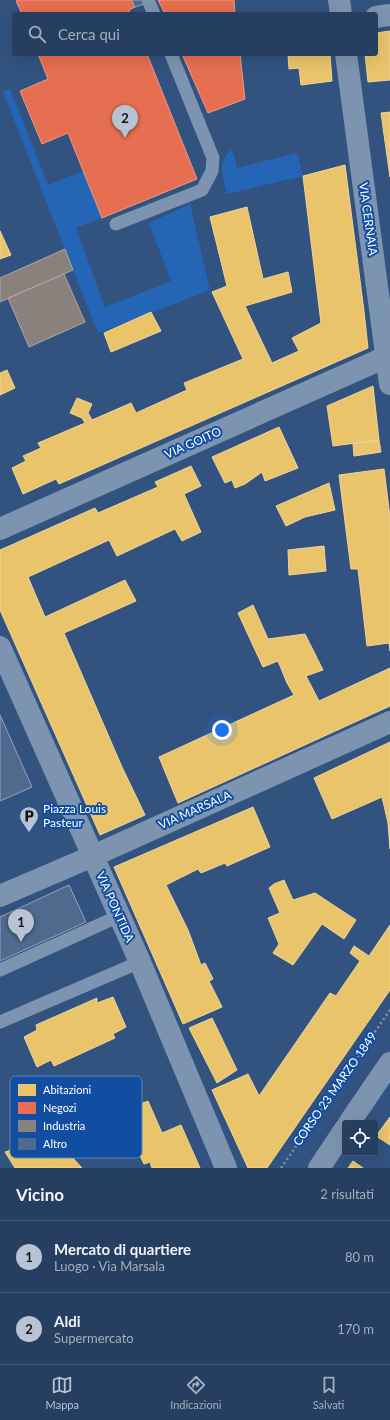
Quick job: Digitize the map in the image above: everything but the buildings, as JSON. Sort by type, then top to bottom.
[{"type":"street","points":[[339,0],[341,12]]},
{"type":"street","points":[[378,17],[390,15]]},
{"type":"street","name":"VIA CERNAIA","points":[[346,56],[390,384]]},
{"type":"street","name":"VIA GOITO","points":[[0,529],[386,357]]},
{"type":"street","name":"VIA PONTIDA","points":[[0,647],[140,962],[226,1168]]},
{"type":"street","name":"VIA MARSALA","points":[[0,896],[93,856],[390,722]]},
{"type":"street","points":[[351,1120],[390,1063]]},
{"type":"street","points":[[319,1168],[342,1134]]},
{"type":"lane","points":[[148,0],[153,12]]},
{"type":"lane","points":[[116,224],[202,190],[212,171],[213,158],[172,56]]},
{"type":"lane","points":[[0,970],[119,916]]},
{"type":"lane","points":[[0,1022],[140,962]]},
{"type":"path","name":"CORSO 23 MARZO 1849","points":[[281,1168],[390,1010]]},
{"type":"shaded area","points":[[10,89],[48,185],[83,171],[102,218],[76,228],[105,307],[171,281],[149,223],[190,204],[210,290],[98,333],[3,92]]},
{"type":"shaded area","points":[[232,149],[237,168],[297,153],[303,176],[227,194],[222,165]]},
{"type":"place","name":"Aldi","points":[[125,138]]},
{"type":"place","name":"Piazza Louis Pasteur","points":[[29,833]]},
{"type":"place","name":"Mercato di quartiere","points":[[21,942]]}]
